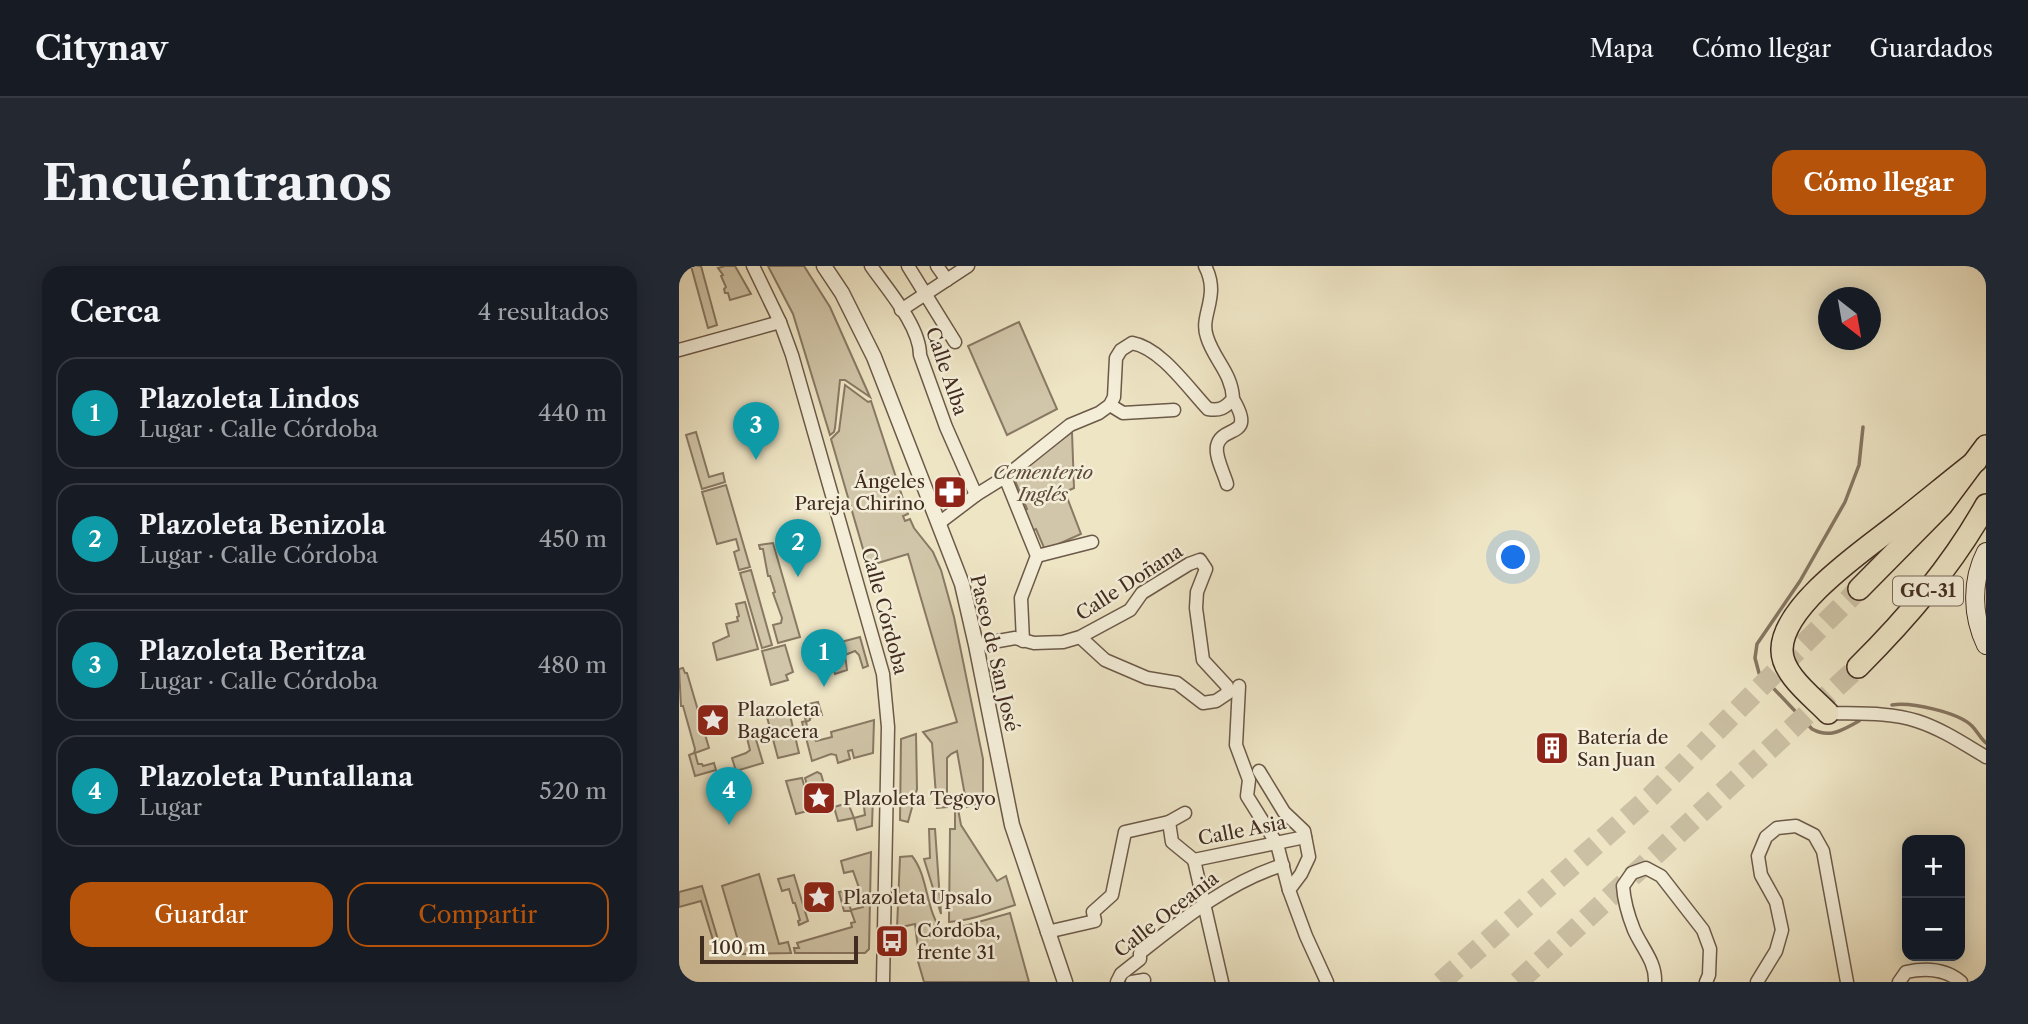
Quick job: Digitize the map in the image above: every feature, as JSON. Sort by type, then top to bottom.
[{"type":"highway","name":"GC-31","points":[[1859,589],[1942,505],[1981,454]]},
{"type":"highway","points":[[1828,713],[1795,679],[1784,661],[1782,649],[1792,620],[1836,571],[1981,454]]},
{"type":"highway","name":"GC-31","points":[[1858,667],[1900,624],[1934,583],[1986,505]]},
{"type":"main road","points":[[1986,552],[1977,574],[1975,592],[1975,611],[1986,645]]},
{"type":"street","name":"Calle Córdoba","points":[[753,266],[777,323],[811,419],[883,674],[888,727],[883,982]]},
{"type":"street","name":"Paseo de San José","points":[[824,266],[842,293],[874,357],[962,584],[1012,825],[1065,982]]},
{"type":"street","name":"Calle Alba","points":[[871,266],[920,343],[920,355],[946,427],[976,495]]},
{"type":"street","points":[[908,266],[955,342]]},
{"type":"street","points":[[937,266],[947,280]]},
{"type":"street","points":[[901,310],[968,266]]},
{"type":"street","points":[[1205,266],[1211,282],[1212,301],[1206,322],[1206,336],[1229,377],[1233,399],[1242,413],[1238,428],[1220,440],[1217,446],[1227,484]]},
{"type":"street","points":[[679,350],[777,323]]},
{"type":"street","points":[[939,523],[976,495],[1006,477],[1070,425],[1099,413],[1110,405],[1114,397],[1117,358],[1121,350],[1132,343],[1145,345],[1157,355],[1208,410],[1218,411],[1233,399]]},
{"type":"street","points":[[1110,405],[1123,413],[1174,410]]},
{"type":"street","points":[[1006,477],[1037,556],[1021,598],[1023,640]]},
{"type":"street","points":[[1037,556],[1092,542]]},
{"type":"street","name":"Calle Doñana","points":[[976,645],[1015,638],[1034,643],[1063,642],[1080,637],[1130,610],[1142,593],[1200,560],[1206,569],[1196,592],[1195,608],[1203,660],[1234,690]]},
{"type":"street","points":[[1080,637],[1105,660],[1147,678],[1177,683],[1203,703],[1216,701],[1234,690],[1236,745],[1249,780],[1247,796],[1277,844],[1289,890],[1327,982]]},
{"type":"street","points":[[1828,713],[1881,714],[1916,721],[1951,736],[1986,757]]},
{"type":"street","points":[[1259,771],[1284,812],[1304,831],[1309,857],[1289,890]]},
{"type":"street","name":"Calle Asia","points":[[1047,932],[1095,921],[1093,912],[1112,895],[1125,832],[1169,821],[1185,813]]},
{"type":"street","name":"Calle Asia","points":[[1169,821],[1172,842],[1194,860],[1305,837]]},
{"type":"street","points":[[1757,982],[1776,951],[1782,930],[1776,902],[1761,875],[1758,856],[1766,837],[1777,828],[1796,827],[1814,835],[1823,851],[1847,982]]},
{"type":"street","points":[[1194,860],[1221,982]]},
{"type":"street","name":"Calle Oceania","points":[[1117,982],[1121,974],[1140,959],[1140,953],[1204,907],[1251,876],[1283,865]]},
{"type":"street","points":[[1655,982],[1655,968],[1624,905],[1622,886],[1632,873],[1646,868],[1661,876],[1703,930],[1710,949],[1709,975],[1706,982]]},
{"type":"street","points":[[1899,982],[1906,972],[1921,968],[1948,974],[1961,982]]},
{"type":"green space","points":[[691,266],[701,266],[717,325],[708,328]]},
{"type":"green space","points":[[735,266],[751,294],[730,300],[728,293],[725,293],[723,275],[718,268]]},
{"type":"green space","points":[[768,266],[804,266],[830,307],[870,397],[845,380],[840,380],[835,428],[830,435],[793,314]]},
{"type":"green space","points":[[1019,322],[1057,409],[1007,435],[968,346]]},
{"type":"green space","points":[[845,385],[868,402],[871,401],[908,514],[903,516],[905,521],[910,519],[933,552],[941,570],[954,617],[983,759],[983,798],[974,805],[967,807],[957,751],[947,758],[947,807],[937,808],[932,743],[923,732],[957,722],[908,554],[868,566],[831,439],[839,431]]},
{"type":"green space","points":[[696,432],[709,477],[723,473],[725,482],[702,489],[686,435]]},
{"type":"green space","name":"Cementerio Inglés","points":[[1072,432],[1074,488],[1065,492],[1081,534],[1045,550],[1036,529],[1031,531],[1022,511],[1027,509],[1013,476]]},
{"type":"green space","points":[[726,485],[750,567],[739,570],[734,552],[739,550],[736,539],[717,544],[702,492]]},
{"type":"green space","points":[[773,543],[800,637],[778,643],[773,625],[781,623],[782,618],[768,576],[763,549],[760,549],[759,545]]},
{"type":"green space","points":[[751,570],[772,645],[762,648],[740,573]]},
{"type":"green space","points":[[745,602],[758,649],[717,660],[713,643],[729,636],[726,624],[738,621],[736,604]]},
{"type":"green space","points":[[860,637],[868,666],[863,668],[855,651],[845,655],[847,670],[835,674],[831,660],[844,654],[841,642]]},
{"type":"green space","points":[[785,645],[793,672],[786,675],[788,680],[771,685],[762,651]]},
{"type":"green space","points":[[683,668],[687,673],[709,748],[695,753],[698,764],[703,766],[714,763],[716,770],[695,776],[689,755],[694,753],[695,749],[681,706],[679,669]]},
{"type":"green space","points":[[818,702],[822,715],[806,722],[809,733],[813,732],[816,741],[832,737],[831,732],[874,720],[873,753],[854,758],[852,750],[848,751],[850,759],[838,763],[836,755],[831,754],[812,761],[802,722],[806,721],[807,717],[804,705]]},
{"type":"green space","points":[[789,711],[799,753],[778,758],[767,717]]},
{"type":"green space","points":[[916,734],[917,789],[908,822],[900,820],[901,739]]},
{"type":"green space","points":[[755,736],[763,763],[736,771],[732,758],[750,750],[747,738]]},
{"type":"green space","points":[[817,772],[821,774],[830,805],[814,809],[805,778]]},
{"type":"green space","points":[[802,778],[811,810],[796,814],[786,781]]},
{"type":"green space","points":[[873,796],[872,826],[857,830],[854,818],[865,815],[863,799]]},
{"type":"green space","points":[[848,803],[854,818],[838,821],[834,807]]},
{"type":"green space","points":[[958,809],[961,825],[997,881],[1006,876],[1015,905],[974,918],[949,922],[950,829],[955,829],[955,810]]},
{"type":"green space","points":[[929,829],[935,829],[941,914],[924,859],[930,858]]},
{"type":"green space","points":[[871,852],[869,949],[865,953],[795,953],[794,948],[799,948],[797,943],[852,927],[851,923],[855,922],[851,911],[844,911],[839,892],[844,891],[851,910],[863,907],[864,902],[853,871],[844,873],[841,861]]},
{"type":"green space","points":[[912,856],[921,874],[937,924],[943,932],[1010,913],[1029,982],[924,982],[917,958],[915,924],[897,928],[900,857]]},
{"type":"green space","points":[[759,874],[779,944],[788,942],[791,953],[742,954],[722,886]]},
{"type":"green space","points":[[794,875],[808,921],[799,925],[800,920],[789,889],[782,891],[778,879]]},
{"type":"green space","points":[[702,886],[722,953],[717,953],[701,901],[679,907],[679,892]]},
{"type":"waterway","points":[[1859,721],[1830,733],[1812,729],[1759,673],[1755,658],[1757,644],[1800,581],[1845,502],[1859,465],[1863,427]]},
{"type":"waterway","points":[[1892,705],[1922,707],[1956,716],[1972,726],[1986,743]]},
{"type":"tunnel","points":[[1441,982],[1651,796],[1859,589]]},
{"type":"tunnel","points":[[1518,982],[1858,667]]},
{"type":"place","name":"Plazoleta Beritza","points":[[756,460]]},
{"type":"place","name":"Ángeles Pareja Chirino","points":[[950,492]]},
{"type":"place","name":"Plazoleta Benizola","points":[[798,577]]},
{"type":"place","name":"Plazoleta Lindos","points":[[824,687]]},
{"type":"place","name":"Plazoleta Bagacera","points":[[713,720]]},
{"type":"place","name":"Batería de San Juan","points":[[1552,748]]},
{"type":"place","name":"Plazoleta Tegoyo","points":[[819,798]]},
{"type":"place","name":"Plazoleta Puntallana","points":[[729,825]]},
{"type":"place","name":"Plazoleta Upsalo","points":[[819,897]]},
{"type":"place","name":"Córdoba, frente 31","points":[[892,941]]}]
